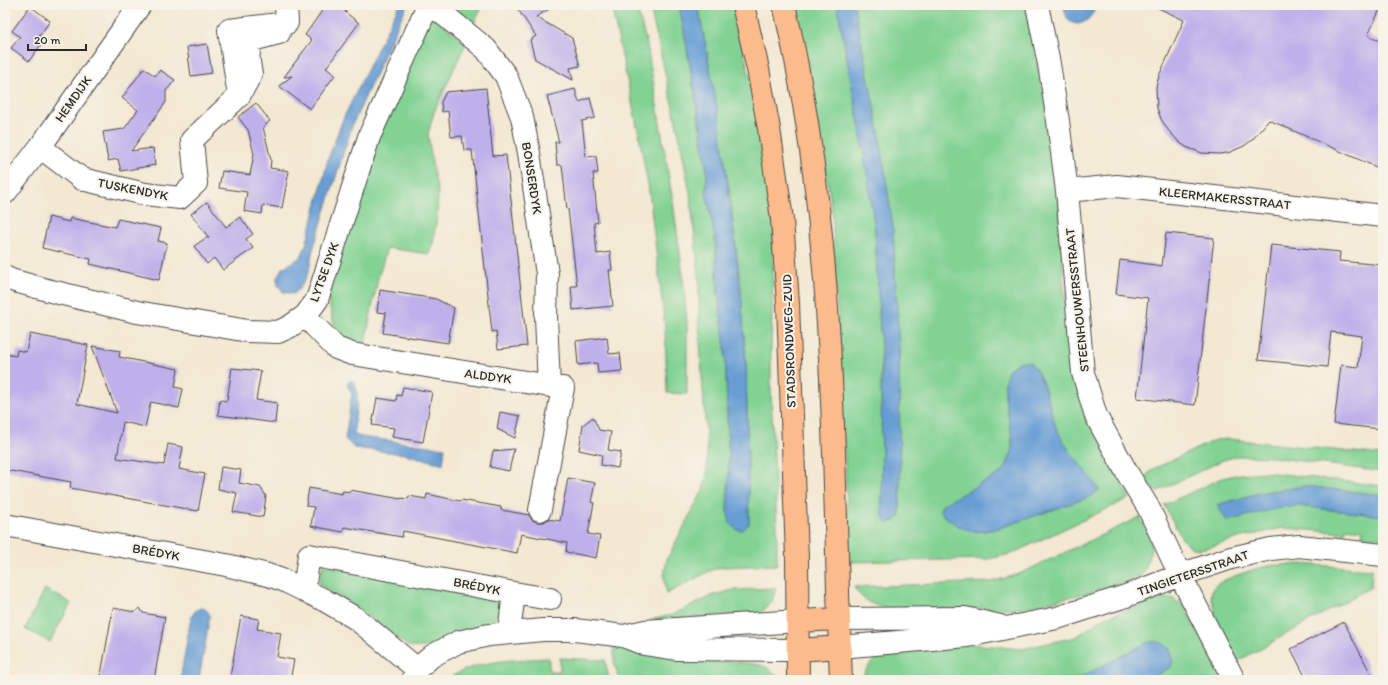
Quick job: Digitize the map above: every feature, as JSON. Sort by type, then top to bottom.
[{"type":"main road","name":"STADSRONDWEG-ZUID","points":[[743,5],[758,69],[769,129],[782,219],[788,302],[798,621],[798,680]]},
{"type":"main road","points":[[784,5],[812,150],[825,270],[832,383],[841,680]]},
{"type":"main road","points":[[798,621],[839,619]]},
{"type":"main road","points":[[798,650],[840,647]]},
{"type":"street","name":"HEMDIJK","points":[[5,192],[40,147],[140,5]]},
{"type":"street","name":"LYTSE DYK","points":[[5,277],[51,291],[137,312],[248,331],[278,332],[297,322],[305,316],[317,300],[369,137],[428,5]]},
{"type":"street","name":"BONSERDYK","points":[[432,5],[486,49],[506,76],[522,117],[530,153],[547,274],[546,318],[549,386]]},
{"type":"street","name":"STEENHOUWERSSTRAAT","points":[[1037,5],[1049,64],[1067,191],[1083,373],[1096,416],[1148,507],[1180,575],[1234,680]]},
{"type":"street","name":"TUSKENDYK","points":[[40,147],[82,179],[144,194],[180,198],[196,183],[192,140],[239,96],[229,30],[287,14]]},
{"type":"street","name":"KLEERMAKERSSTRAAT","points":[[1067,191],[1117,186],[1383,216]]},
{"type":"street","name":"ALDDYK","points":[[305,316],[336,348],[352,354],[563,388],[540,510]]},
{"type":"street","name":"BRÉDYK","points":[[5,525],[226,565],[268,575],[285,581],[324,600],[355,618],[370,629],[415,675],[432,656],[458,642],[489,635],[543,630],[575,630],[623,636],[644,644],[676,649],[798,650]]},
{"type":"street","name":"TINGIETERSSTRAAT","points":[[840,647],[967,636],[1057,618],[1126,596],[1180,575],[1231,558],[1271,549],[1299,546],[1383,555]]},
{"type":"street","name":"BRÉDYK","points":[[304,590],[310,555],[550,599]]},
{"type":"street","name":"BRÉDYK","points":[[510,633],[514,593]]},
{"type":"street","name":"TINGIETERSSTRAAT","points":[[839,619],[965,618],[1007,627]]},
{"type":"street","name":"BRÉDYK","points":[[623,636],[645,632],[798,621]]},
{"type":"green space","points":[[449,5],[483,5],[473,26]]},
{"type":"green space","points":[[611,5],[636,5],[647,45],[673,202],[683,276],[687,322],[687,394],[667,393],[665,327],[649,191],[639,135]]},
{"type":"green space","points":[[649,5],[679,5],[682,17],[707,171],[706,192],[715,238],[718,292],[725,346],[729,471],[727,511],[743,530],[749,524],[746,364],[741,291],[729,187],[698,5],[733,5],[753,91],[773,212],[774,246],[771,394],[777,527],[777,565],[723,567],[712,570],[666,594],[664,576],[667,559],[703,490],[707,472],[707,446],[699,324],[699,276],[690,193],[679,135]]},
{"type":"green space","points":[[794,5],[837,5],[862,140],[875,229],[881,349],[882,512],[895,521],[900,516],[899,349],[893,228],[880,137],[854,5],[1025,5],[1046,106],[1059,191],[1064,289],[1073,357],[1102,445],[1130,498],[1011,554],[988,559],[850,562],[832,211],[823,153]],"holes":[[[1019,362],[1055,425],[1061,441],[1073,457],[1000,528],[985,531],[970,531],[992,478],[1001,473],[1012,453],[1012,438],[1005,397],[1005,381],[1009,369]]]},
{"type":"green space","points":[[431,14],[466,43],[434,112],[428,134],[433,170],[438,191],[437,216],[433,243],[429,254],[387,248],[378,278],[365,344],[354,343],[340,335],[334,324],[328,300],[368,160]]},
{"type":"green space","points":[[1229,439],[1383,455],[1383,472],[1272,457],[1238,456],[1223,460],[1156,492],[1144,479],[1151,470],[1215,440]]},
{"type":"green space","points":[[1265,472],[1383,486],[1383,495],[1304,486],[1259,493],[1218,505],[1279,508],[1298,506],[1383,516],[1383,538],[1362,536],[1363,530],[1346,528],[1345,533],[1283,528],[1242,537],[1200,549],[1192,548],[1182,539],[1164,505],[1222,478],[1241,474]]},
{"type":"green space","points":[[1140,517],[1145,525],[1151,546],[1149,560],[1141,576],[1120,584],[1025,608],[887,609],[868,602],[857,592],[854,587],[991,582],[1019,574]]},
{"type":"green space","points":[[1300,564],[1372,569],[1371,587],[1238,661],[1210,615],[1216,612],[1211,597],[1213,588],[1223,581],[1256,569],[1272,565]]},
{"type":"green space","points":[[323,565],[500,599],[496,624],[429,646],[412,647],[406,645],[358,608],[319,585]]},
{"type":"green space","points":[[776,588],[772,602],[761,613],[650,620],[672,615],[714,595],[733,590]]},
{"type":"green space","points":[[45,589],[71,603],[50,642],[25,629]]},
{"type":"green space","points":[[1172,598],[1184,606],[1223,680],[1147,680],[1161,673],[1147,643],[1075,680],[861,680],[874,659],[881,654],[971,644],[1021,649],[1076,637],[1104,618],[1157,599]]},
{"type":"green space","points":[[614,646],[645,653],[703,662],[738,662],[760,665],[768,668],[782,680],[619,680],[614,661]]},
{"type":"green space","points":[[549,658],[549,671],[560,671],[560,658],[605,660],[609,680],[447,680],[458,673],[483,664],[509,660]]},
{"type":"water","points":[[399,5],[407,5],[352,126],[305,280],[294,294],[283,292],[278,285],[277,278],[282,268],[301,257],[307,242],[328,159],[343,119]]},
{"type":"water","points":[[679,5],[698,5],[720,123],[741,291],[746,364],[749,524],[743,530],[737,530],[730,523],[727,511],[729,471],[725,346],[718,292],[715,238],[706,192],[707,171],[696,97]]},
{"type":"water","points":[[837,5],[854,5],[880,137],[893,228],[899,349],[900,516],[895,521],[887,523],[884,520],[882,512],[881,349],[875,229],[862,140]]},
{"type":"water","points":[[1063,5],[1096,5],[1091,17],[1079,24],[1075,24],[1069,21]]},
{"type":"water","points":[[1019,362],[1030,362],[1035,368],[1042,383],[1059,433],[1069,450],[1099,490],[1090,497],[1000,528],[982,531],[965,529],[948,519],[940,511],[943,504],[1001,473],[1007,464],[1012,453],[1012,438],[1005,397],[1005,381],[1009,369]]},
{"type":"water","points":[[349,381],[353,381],[357,394],[354,428],[355,435],[445,448],[443,464],[404,454],[354,448],[345,439],[352,393],[347,385]]},
{"type":"water","points":[[1304,486],[1383,495],[1383,516],[1298,506],[1279,508],[1227,521],[1217,505],[1259,493]]},
{"type":"water","points":[[200,608],[206,610],[210,616],[199,680],[180,680],[191,617],[196,610]]},
{"type":"water","points":[[1156,641],[1165,645],[1170,650],[1172,654],[1171,667],[1147,680],[1075,680],[1147,643]]},
{"type":"building","points":[[326,5],[350,5],[345,12],[359,23],[326,68],[335,75],[310,109],[279,86],[292,76],[284,77],[312,40],[305,35]]},
{"type":"building","points":[[515,5],[555,5],[536,17],[572,38],[580,66],[570,68],[573,80],[535,59],[530,40],[536,36]]},
{"type":"building","points":[[1152,5],[1382,5],[1368,35],[1383,42],[1383,170],[1269,120],[1252,140],[1244,146],[1228,153],[1202,153],[1186,147],[1179,142],[1168,130],[1161,119],[1157,108],[1156,87],[1159,76],[1184,20]]},
{"type":"building","points":[[30,6],[50,21],[37,39],[42,43],[29,61],[11,48],[20,37],[12,31]]},
{"type":"building","points":[[207,44],[212,73],[191,76],[187,47]]},
{"type":"building","points":[[144,68],[155,76],[160,70],[175,80],[166,91],[166,102],[131,151],[153,148],[155,165],[121,171],[118,159],[108,161],[103,132],[124,129],[138,110],[122,98]]},
{"type":"building","points":[[486,88],[493,156],[506,155],[527,346],[498,349],[496,331],[492,332],[472,150],[464,150],[462,136],[451,137],[448,111],[442,112],[441,102],[446,92]]},
{"type":"building","points":[[575,89],[579,102],[590,98],[595,118],[582,121],[586,157],[596,156],[598,173],[593,173],[598,222],[594,223],[597,254],[610,252],[612,270],[609,270],[613,306],[573,310],[571,286],[577,286],[568,209],[562,165],[557,165],[555,142],[559,142],[547,96]]},
{"type":"building","points":[[256,103],[270,121],[263,127],[271,160],[270,168],[289,171],[282,208],[263,205],[262,214],[244,211],[247,192],[219,188],[222,171],[250,175],[254,154],[248,130],[238,117]]},
{"type":"building","points":[[207,202],[226,227],[240,217],[253,234],[246,239],[253,248],[223,270],[214,258],[207,264],[194,246],[206,238],[209,238],[191,214]]},
{"type":"building","points":[[49,217],[69,222],[70,218],[115,227],[118,219],[161,228],[158,241],[167,243],[159,280],[90,264],[91,259],[42,248]]},
{"type":"building","points":[[1166,233],[1214,238],[1195,405],[1137,398],[1148,298],[1116,294],[1120,260],[1162,266]]},
{"type":"building","points":[[1271,245],[1340,252],[1339,261],[1383,265],[1383,410],[1381,429],[1334,424],[1341,365],[1358,367],[1362,336],[1331,332],[1327,367],[1258,360]]},
{"type":"building","points":[[380,290],[436,299],[454,308],[448,343],[383,333],[386,313],[377,312]]},
{"type":"building","points":[[30,334],[88,345],[77,404],[117,413],[92,346],[120,351],[119,357],[178,369],[175,387],[183,389],[179,408],[151,402],[145,427],[123,422],[117,458],[164,465],[168,444],[183,447],[179,469],[205,474],[198,511],[70,488],[71,482],[5,470],[5,354],[16,356],[17,350],[26,352]]},
{"type":"building","points":[[607,337],[609,354],[620,353],[622,371],[598,373],[597,363],[578,365],[576,341]]},
{"type":"building","points":[[232,368],[261,371],[256,400],[277,403],[275,423],[218,415],[220,400],[227,401]]},
{"type":"building","points":[[403,387],[432,392],[423,442],[392,437],[394,428],[372,425],[377,398],[396,401],[397,395],[401,396]]},
{"type":"building","points":[[500,412],[520,416],[515,438],[497,429]]},
{"type":"building","points":[[593,417],[599,430],[611,432],[608,450],[621,452],[618,468],[601,465],[602,455],[579,450],[583,425]]},
{"type":"building","points":[[514,449],[509,471],[490,467],[493,451]]},
{"type":"building","points":[[221,467],[241,470],[239,483],[260,487],[266,496],[263,517],[233,512],[237,493],[218,489]]},
{"type":"building","points":[[568,478],[595,483],[591,502],[594,503],[588,534],[600,536],[596,558],[566,552],[567,543],[521,534],[517,553],[403,531],[402,537],[344,527],[343,532],[311,526],[314,507],[306,506],[309,488],[342,494],[343,491],[350,492],[350,490],[401,499],[408,499],[409,496],[426,499],[427,494],[501,507],[501,510],[529,515],[532,520],[537,522],[544,522],[548,519],[560,521]]},
{"type":"building","points":[[113,608],[135,612],[140,608],[143,613],[165,617],[154,680],[100,680]]},
{"type":"building","points":[[241,616],[259,619],[257,629],[281,633],[277,657],[294,660],[290,680],[248,680],[230,677]]},
{"type":"building","points":[[1344,622],[1374,680],[1307,680],[1291,649]]}]
